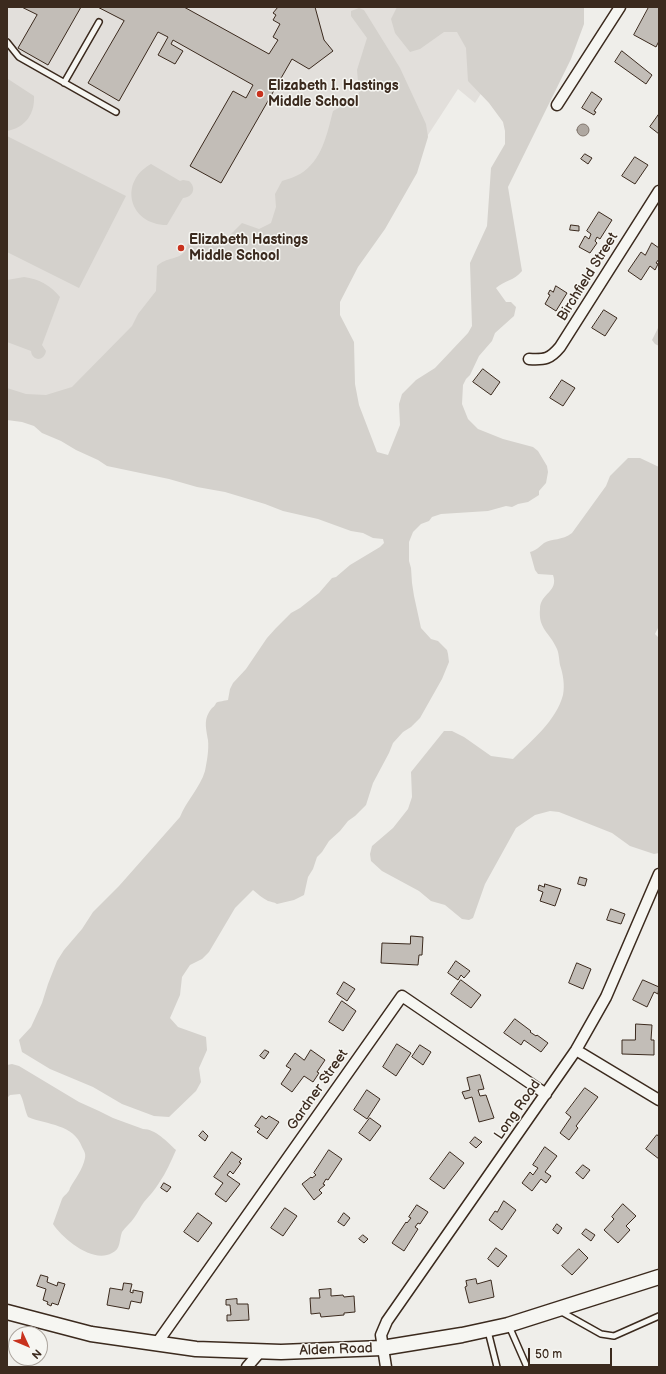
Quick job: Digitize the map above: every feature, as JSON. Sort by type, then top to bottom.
[{"type":"main road","name":"Alden Road","points":[[7,1312],[91,1334],[196,1349],[281,1352],[382,1348],[508,1325],[659,1277]]},
{"type":"street","points":[[557,105],[620,7]]},
{"type":"street","name":"Birchfield Street","points":[[529,359],[540,360],[547,358],[554,354],[560,347],[659,191]]},
{"type":"street","name":"Long Road","points":[[386,1367],[381,1335],[387,1321],[576,1050],[606,997],[659,874]]},
{"type":"street","name":"Gardner Street","points":[[157,1343],[402,996],[546,1094]]},
{"type":"street","points":[[576,1050],[659,1100]]},
{"type":"street","points":[[247,1367],[260,1352]]},
{"type":"lane","points":[[64,83],[99,22]]},
{"type":"lane","points":[[7,42],[18,57],[116,112]]},
{"type":"lane","points":[[559,1310],[601,1334],[614,1336],[659,1316]]},
{"type":"lane","points":[[508,1325],[527,1367]]},
{"type":"lane","points":[[487,1330],[497,1367]]},
{"type":"shaded area","name":"Elizabeth Hastings Middle School","points":[[7,7],[536,7],[475,103],[458,89],[214,463],[7,393]]},
{"type":"shaded area","points":[[397,7],[584,7],[584,24],[571,59],[508,187],[522,271],[516,277],[496,288],[506,302],[511,302],[516,307],[514,316],[495,333],[492,341],[479,356],[470,375],[463,385],[462,404],[468,419],[478,429],[503,439],[533,447],[538,451],[547,466],[548,472],[546,483],[539,491],[539,495],[528,502],[512,507],[506,506],[488,511],[441,514],[432,517],[429,521],[421,524],[413,532],[409,542],[409,561],[414,596],[421,628],[431,639],[438,641],[447,650],[449,662],[442,679],[420,718],[411,727],[403,732],[393,743],[373,783],[366,805],[329,841],[317,857],[313,869],[308,877],[304,895],[294,900],[277,904],[266,900],[253,890],[235,908],[209,952],[202,959],[190,965],[182,977],[180,995],[170,1018],[178,1027],[206,1037],[207,1050],[199,1068],[201,1082],[196,1091],[169,1117],[154,1116],[122,1104],[93,1087],[50,1069],[22,1052],[19,1040],[31,1027],[42,1003],[57,961],[64,950],[82,929],[93,912],[119,886],[180,817],[200,783],[205,771],[208,756],[206,720],[209,712],[217,702],[228,700],[233,683],[246,669],[267,638],[291,613],[319,593],[332,578],[336,577],[350,565],[384,543],[383,539],[373,538],[363,533],[351,531],[318,519],[283,511],[225,492],[107,466],[61,441],[42,433],[34,426],[22,422],[7,420],[7,388],[26,394],[46,395],[72,387],[132,326],[138,314],[156,291],[157,266],[164,261],[179,256],[185,251],[191,232],[196,232],[210,240],[223,242],[242,223],[259,229],[271,223],[276,207],[275,194],[282,181],[300,174],[314,162],[322,146],[333,111],[348,103],[359,93],[357,70],[367,38],[351,16],[351,11],[359,8],[364,10],[400,68],[426,124],[428,137],[417,173],[385,229],[358,267],[340,302],[340,315],[354,342],[355,384],[359,405],[377,452],[388,455],[400,425],[399,404],[402,394],[416,380],[435,368],[468,333],[472,326],[470,263],[487,226],[491,168],[505,144],[503,122],[489,103],[468,81],[466,48],[457,32],[444,32],[420,49],[410,52],[395,33],[391,19]]},
{"type":"shaded area","points":[[7,74],[8,79],[34,96],[34,103],[28,119],[19,127],[7,131]]},
{"type":"shaded area","points":[[581,124],[585,124],[589,130],[585,136],[581,136],[577,132],[577,128]]},
{"type":"shaded area","points":[[7,136],[126,196],[79,288],[7,252]]},
{"type":"shaded area","points":[[151,164],[180,181],[189,181],[193,186],[193,192],[189,196],[183,198],[167,225],[154,223],[144,218],[132,201],[134,181],[141,172]]},
{"type":"shaded area","points":[[24,277],[35,279],[44,283],[60,297],[42,345],[46,351],[45,355],[38,359],[33,357],[31,351],[7,342],[7,280]]},
{"type":"shaded area","points":[[659,326],[659,346],[652,340]]},
{"type":"shaded area","points":[[628,458],[640,458],[659,467],[659,626],[655,634],[659,638],[659,853],[654,854],[630,846],[612,833],[559,812],[550,811],[535,815],[516,828],[485,884],[473,918],[469,920],[462,919],[445,905],[431,901],[419,891],[382,871],[371,861],[370,854],[372,846],[393,828],[408,809],[412,797],[411,772],[444,731],[452,731],[464,737],[491,756],[513,759],[542,730],[555,713],[563,695],[563,676],[557,649],[554,642],[545,630],[540,616],[540,609],[543,599],[552,589],[554,581],[553,575],[538,574],[535,570],[530,552],[547,541],[565,537],[572,533],[606,486],[610,476]]},
{"type":"shaded area","points":[[12,1064],[19,1066],[79,1102],[113,1118],[152,1131],[161,1136],[176,1150],[162,1179],[133,1220],[122,1232],[118,1247],[112,1253],[104,1256],[88,1253],[71,1243],[53,1224],[62,1199],[69,1191],[83,1166],[85,1153],[78,1139],[73,1134],[59,1126],[28,1117],[20,1094],[10,1095],[7,1098],[7,1065]]},
{"type":"building","points":[[22,7],[81,7],[48,65],[18,48],[37,15]]},
{"type":"building","name":"Elizabeth I. Hastings Middle School","points":[[98,7],[184,7],[269,54],[278,40],[273,37],[280,24],[273,20],[276,15],[273,13],[278,7],[315,7],[324,40],[333,51],[309,69],[292,59],[221,183],[190,166],[233,91],[246,98],[253,85],[173,40],[171,44],[183,51],[175,64],[158,55],[168,37],[158,32],[119,101],[88,83],[124,21]]},
{"type":"building","points":[[649,7],[659,7],[659,41],[656,47],[634,35]]},
{"type":"building","points":[[622,51],[652,75],[646,84],[615,62]]},
{"type":"building","points":[[592,92],[602,99],[594,111],[596,112],[594,115],[582,108]]},
{"type":"building","points":[[659,114],[659,134],[650,127]]},
{"type":"building","points":[[585,154],[592,158],[588,164],[581,159]]},
{"type":"building","points":[[635,157],[648,165],[635,184],[622,176]]},
{"type":"building","points":[[599,212],[612,220],[600,239],[597,237],[595,241],[597,243],[590,253],[579,247],[585,236],[589,239],[591,234],[587,231]]},
{"type":"building","points":[[571,225],[579,226],[579,231],[570,230]]},
{"type":"building","points":[[652,243],[659,248],[659,259],[656,263],[658,264],[655,270],[650,266],[641,280],[628,271],[641,252],[645,255]]},
{"type":"building","points":[[556,286],[567,293],[556,311],[545,304],[550,295],[548,294],[550,290],[553,292]]},
{"type":"building","points":[[604,310],[617,318],[605,336],[592,328]]},
{"type":"building","points":[[483,369],[500,382],[491,395],[473,382]]},
{"type":"building","points":[[562,380],[575,388],[563,406],[550,398]]},
{"type":"building","points":[[580,877],[587,879],[585,886],[578,884]]},
{"type":"building","points":[[545,884],[561,889],[555,906],[540,901],[543,892],[538,890],[539,885],[544,887]]},
{"type":"building","points":[[611,909],[625,914],[621,924],[607,920]]},
{"type":"building","points":[[411,936],[423,937],[422,955],[419,955],[418,965],[381,963],[382,943],[410,944]]},
{"type":"building","points":[[456,961],[470,971],[464,978],[461,975],[458,980],[448,973]]},
{"type":"building","points":[[577,963],[591,969],[583,989],[569,983]]},
{"type":"building","points":[[461,980],[481,995],[471,1008],[451,994]]},
{"type":"building","points":[[643,980],[659,987],[658,994],[654,992],[647,1007],[633,1000]]},
{"type":"building","points":[[344,982],[355,989],[347,1001],[337,994]]},
{"type":"building","points":[[342,1001],[356,1011],[343,1031],[329,1022]]},
{"type":"building","points":[[515,1019],[531,1031],[530,1032],[548,1043],[541,1052],[524,1040],[521,1045],[504,1033]]},
{"type":"building","points":[[636,1024],[652,1025],[651,1040],[654,1040],[654,1055],[622,1054],[622,1040],[635,1040]]},
{"type":"building","points":[[397,1044],[411,1053],[396,1076],[383,1067]]},
{"type":"building","points":[[420,1045],[431,1052],[423,1065],[412,1057]]},
{"type":"building","points":[[265,1050],[269,1052],[264,1059],[260,1056]]},
{"type":"building","points":[[311,1050],[325,1060],[317,1072],[319,1073],[313,1082],[304,1076],[292,1092],[281,1084],[291,1069],[286,1066],[295,1053],[304,1060]]},
{"type":"building","points":[[480,1075],[484,1089],[478,1090],[480,1096],[486,1095],[494,1118],[479,1122],[472,1097],[465,1099],[462,1092],[470,1090],[467,1078]]},
{"type":"building","points":[[585,1088],[598,1097],[576,1126],[578,1128],[569,1140],[560,1133],[571,1117],[566,1113]]},
{"type":"building","points":[[367,1090],[380,1099],[367,1119],[354,1110]]},
{"type":"building","points":[[262,1116],[266,1119],[269,1116],[279,1122],[267,1139],[257,1132],[260,1129],[255,1126]]},
{"type":"building","points":[[370,1118],[381,1126],[370,1141],[359,1133]]},
{"type":"building","points":[[203,1131],[208,1136],[205,1141],[199,1136]]},
{"type":"building","points":[[657,1135],[659,1136],[659,1159],[646,1149]]},
{"type":"building","points":[[475,1137],[482,1142],[476,1148],[470,1143]]},
{"type":"building","points":[[545,1147],[557,1156],[545,1172],[551,1176],[546,1183],[541,1179],[532,1191],[522,1183],[530,1172],[533,1175],[538,1168],[533,1165]]},
{"type":"building","points":[[329,1150],[342,1159],[328,1180],[326,1179],[323,1184],[325,1185],[319,1190],[322,1193],[314,1200],[302,1184],[316,1175],[314,1173]]},
{"type":"building","points":[[232,1152],[242,1159],[239,1162],[241,1163],[233,1174],[230,1171],[227,1175],[240,1184],[226,1202],[215,1194],[223,1183],[214,1177]]},
{"type":"building","points":[[450,1152],[464,1163],[444,1189],[430,1179]]},
{"type":"building","points":[[583,1165],[590,1170],[583,1179],[576,1173]]},
{"type":"building","points":[[164,1183],[171,1187],[167,1192],[161,1188]]},
{"type":"building","points":[[504,1201],[516,1210],[502,1230],[489,1220],[495,1211],[497,1212]]},
{"type":"building","points":[[623,1204],[636,1216],[626,1226],[630,1230],[618,1243],[604,1230],[614,1219],[612,1217]]},
{"type":"building","points":[[417,1205],[428,1212],[420,1224],[418,1223],[415,1227],[418,1229],[404,1251],[392,1243],[406,1222],[407,1223],[411,1218],[409,1217]]},
{"type":"building","points":[[285,1208],[297,1216],[283,1236],[271,1228]]},
{"type":"building","points":[[198,1213],[212,1223],[198,1242],[184,1232]]},
{"type":"building","points":[[344,1213],[350,1218],[344,1226],[338,1222]]},
{"type":"building","points":[[557,1224],[562,1228],[558,1234],[553,1230]]},
{"type":"building","points":[[586,1229],[595,1235],[591,1241],[582,1234]]},
{"type":"building","points":[[363,1235],[368,1239],[364,1243],[359,1239]]},
{"type":"building","points":[[496,1248],[507,1256],[498,1267],[488,1259]]},
{"type":"building","points":[[579,1249],[588,1258],[572,1275],[562,1266]]},
{"type":"building","points":[[41,1275],[48,1277],[47,1282],[57,1286],[58,1282],[65,1284],[58,1305],[52,1303],[51,1306],[47,1304],[48,1302],[43,1300],[46,1289],[37,1286]]},
{"type":"building","points":[[476,1279],[477,1284],[491,1280],[494,1297],[469,1303],[465,1287],[467,1286],[466,1281]]},
{"type":"building","points":[[124,1283],[132,1284],[130,1292],[133,1293],[133,1290],[143,1292],[141,1303],[131,1301],[129,1309],[107,1305],[110,1288],[122,1290]]},
{"type":"building","points":[[331,1289],[331,1296],[354,1296],[355,1312],[344,1313],[344,1315],[321,1317],[320,1313],[311,1314],[310,1298],[320,1298],[319,1290]]},
{"type":"building","points":[[237,1299],[237,1304],[248,1304],[249,1320],[227,1321],[227,1315],[231,1315],[230,1305],[226,1305],[226,1300]]},
{"type":"place","name":"Elizabeth I. Hastings Middle School","points":[[260,94]]},
{"type":"place","name":"Elizabeth Hastings Middle School","points":[[181,248]]}]
